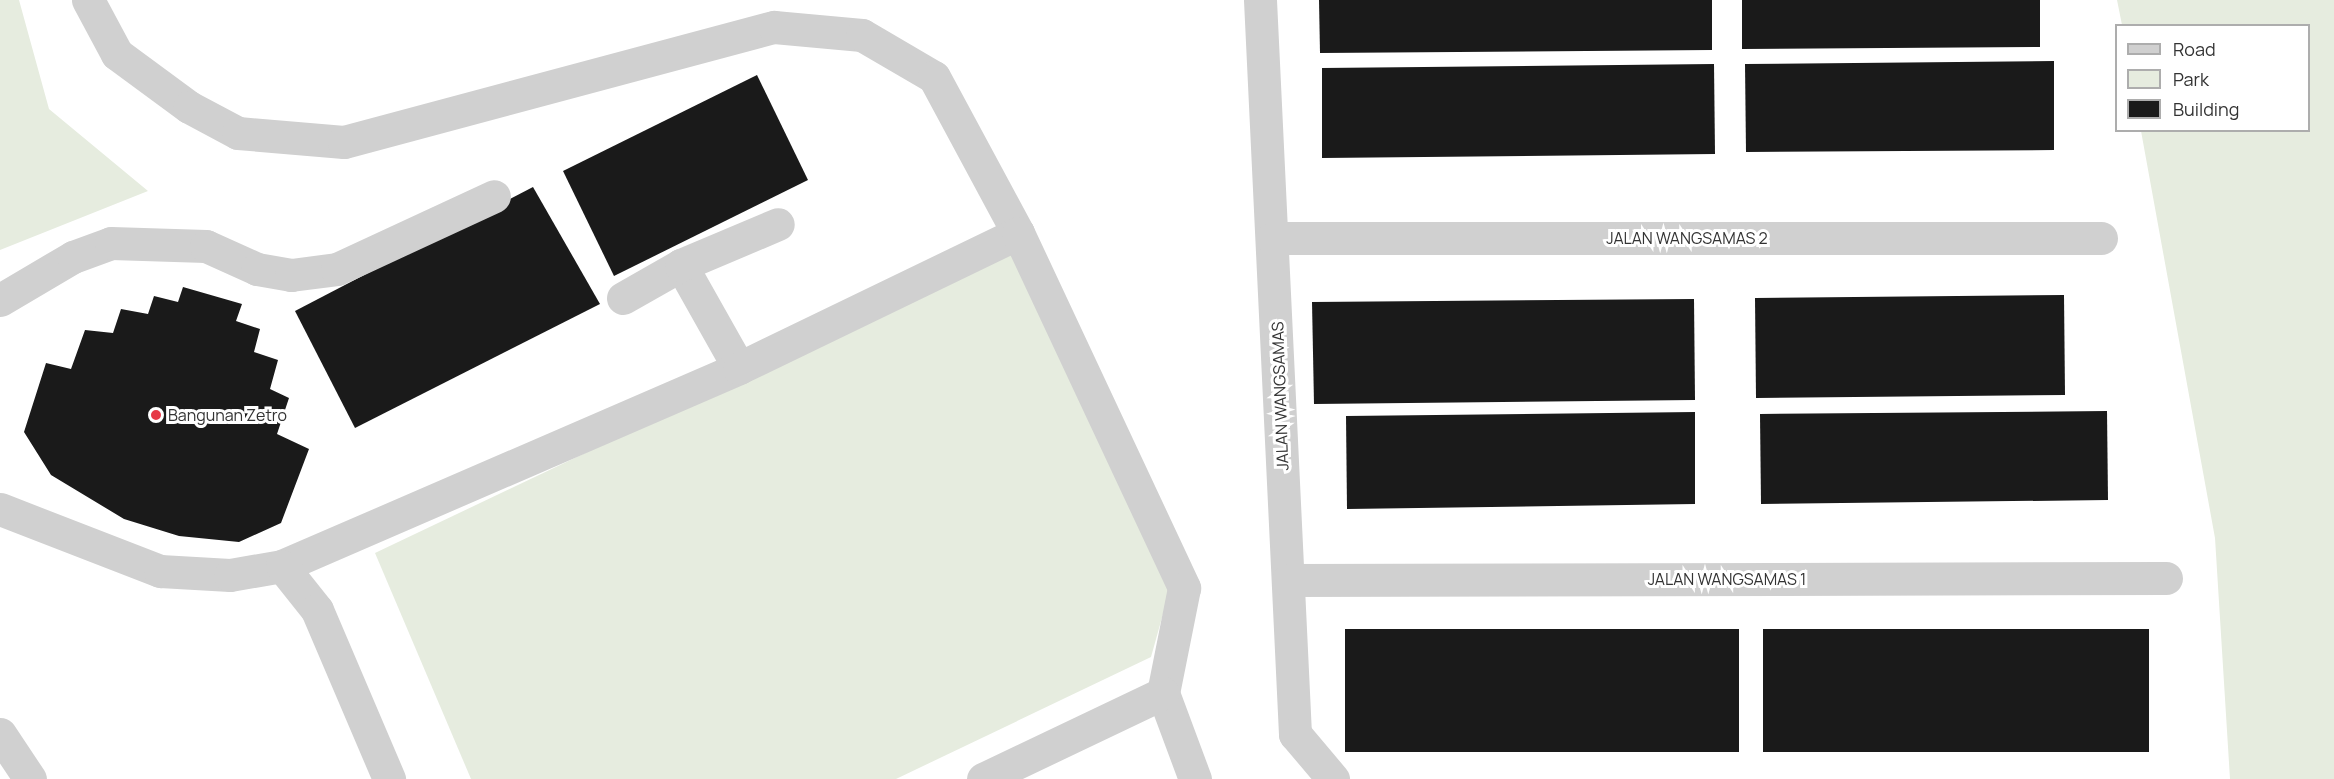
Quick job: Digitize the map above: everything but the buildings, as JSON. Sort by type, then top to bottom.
[{"type":"street","points":[[88,0],[117,54],[189,107],[238,133],[344,142],[774,27],[862,35],[934,77],[1018,233],[1184,588],[1163,693],[1195,779]]},
{"type":"street","name":"JALAN WANGSAMAS","points":[[1260,0],[1274,238],[1295,734],[1332,779]]},
{"type":"street","points":[[0,300],[73,257],[111,243],[206,246],[257,269],[291,275],[337,269],[494,196]]},
{"type":"street","points":[[624,298],[681,265],[778,225]]},
{"type":"street","points":[[0,509],[160,571],[230,575],[282,566],[739,368],[1018,233]]},
{"type":"street","name":"JALAN WANGSAMAS 2","points":[[1274,238],[2101,238]]},
{"type":"street","points":[[681,265],[739,368]]},
{"type":"street","points":[[282,566],[317,610],[389,779]]},
{"type":"street","name":"JALAN WANGSAMAS 1","points":[[1288,580],[2166,578]]},
{"type":"street","points":[[983,779],[1163,693]]},
{"type":"street","points":[[0,734],[30,779]]},
{"type":"green space","points":[[0,0],[19,0],[49,109],[148,191],[0,250]]},
{"type":"green space","points":[[2117,0],[2334,0],[2334,779],[2230,779],[2215,538],[2141,132],[2310,132],[2310,24],[2122,24]]},
{"type":"green space","points":[[1012,250],[1170,589],[1151,657],[896,779],[471,779],[375,553]]},
{"type":"place","name":"Bangunan Zetro","points":[[156,415]]}]
